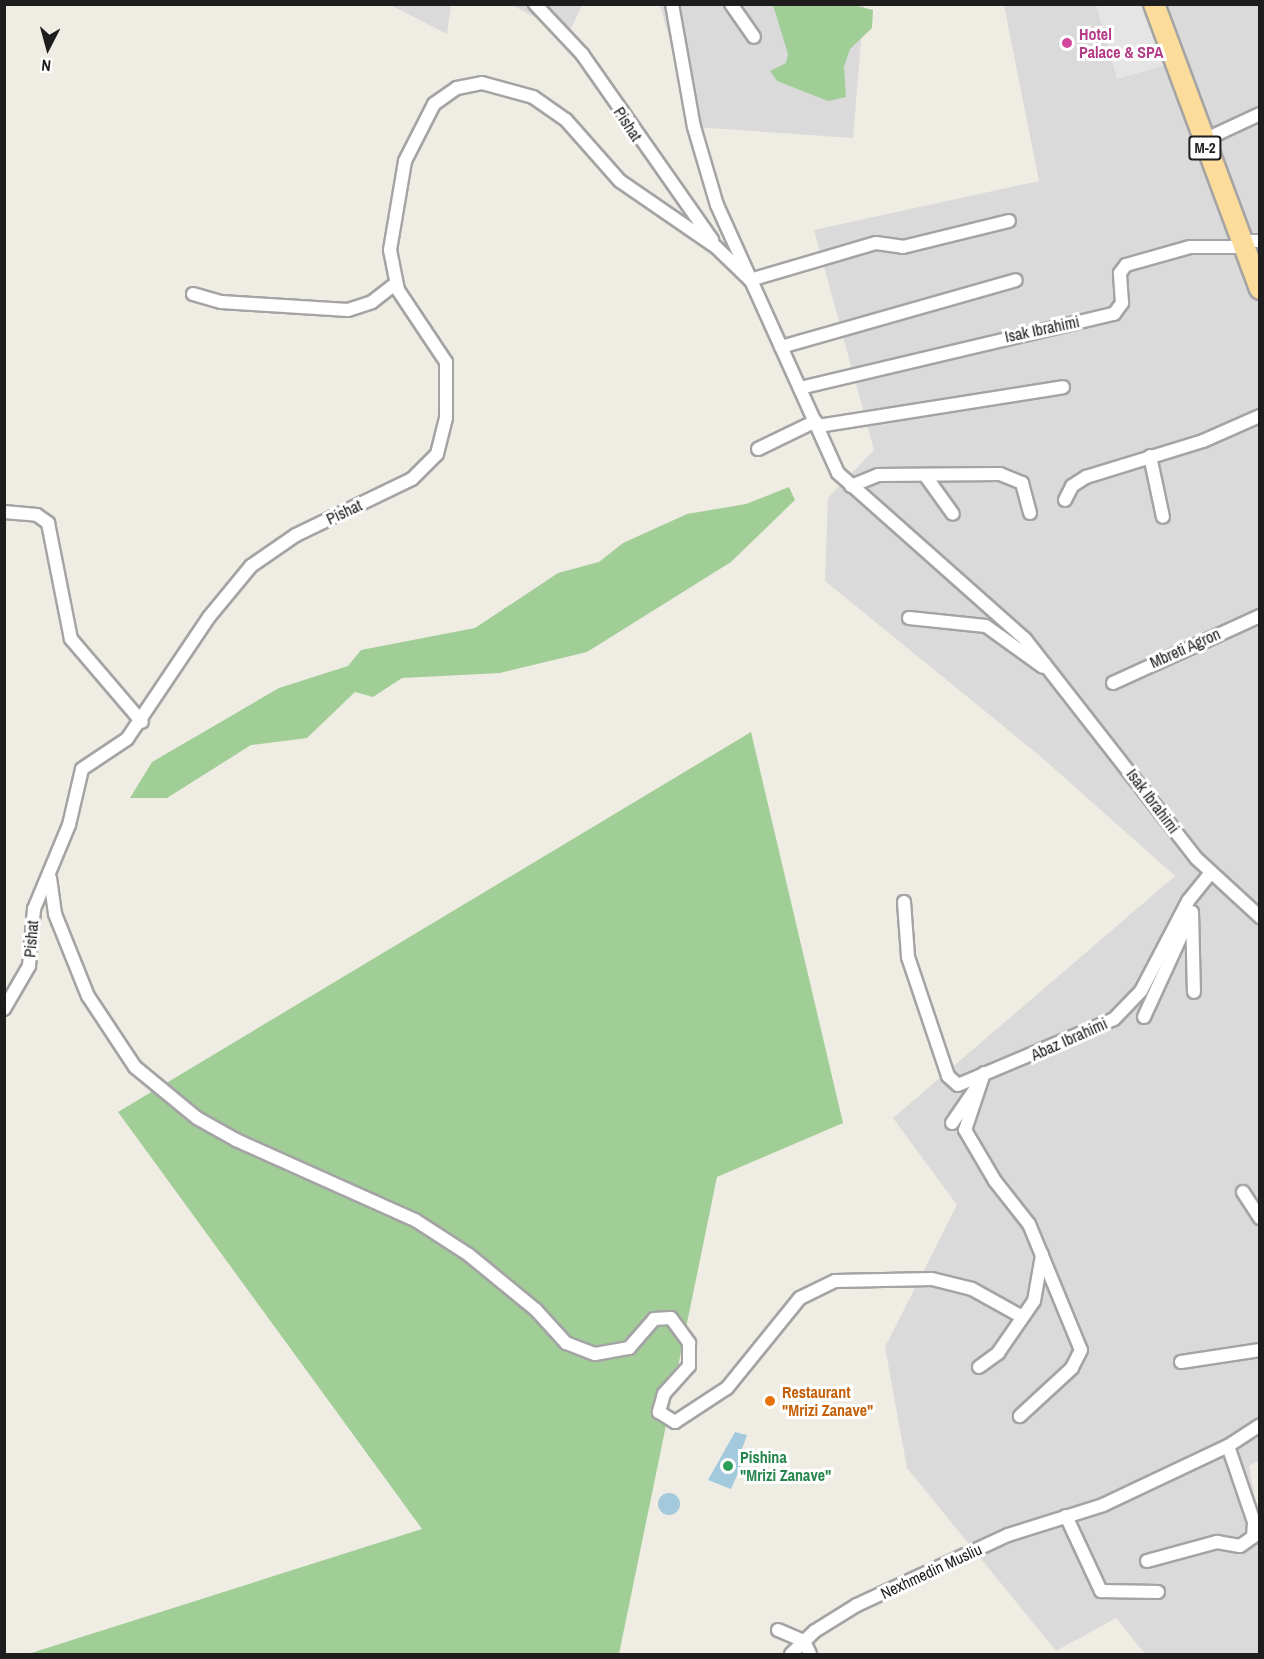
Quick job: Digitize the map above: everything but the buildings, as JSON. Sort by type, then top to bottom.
[{"type":"main road","name":"M-2","points":[[1154,4],[1202,141],[1248,243],[1260,290]]},
{"type":"street","name":"Pishat","points":[[536,4],[576,47],[716,247]]},
{"type":"street","name":"Isak Ibrahimi","points":[[672,4],[701,158],[750,280],[817,423],[834,465],[851,486],[1018,633],[1056,676],[1210,874],[1260,917]]},
{"type":"street","points":[[731,4],[754,37]]},
{"type":"street","name":"Pishat","points":[[4,1009],[29,966],[34,909],[50,878],[79,773],[117,749],[142,722],[209,617],[251,566],[296,535],[412,479],[437,454],[447,407],[446,362],[395,284],[391,233],[405,161],[434,104],[469,85],[509,87],[549,106],[620,181],[716,247],[750,280]]},
{"type":"street","points":[[1202,141],[1260,114]]},
{"type":"street","points":[[750,280],[876,243],[903,247],[1009,221]]},
{"type":"street","name":"Isak Ibrahimi","points":[[800,388],[1114,314],[1122,303],[1120,273],[1126,265],[1190,247],[1248,243]]},
{"type":"street","points":[[781,347],[1016,280]]},
{"type":"street","points":[[193,294],[221,302],[348,309],[372,302],[395,284]]},
{"type":"street","points":[[758,449],[817,423],[1062,387]]},
{"type":"street","points":[[1065,500],[1078,481],[1260,416]]},
{"type":"street","points":[[1150,456],[1163,517]]},
{"type":"street","points":[[851,486],[878,475],[927,478],[993,473],[1014,477],[1026,490],[1030,513]]},
{"type":"street","points":[[927,478],[953,514]]},
{"type":"street","points":[[4,512],[38,515],[48,523],[71,639],[142,722]]},
{"type":"street","name":"Mbreti Agron","points":[[1113,683],[1260,616]]},
{"type":"street","name":"Isak Ibrahimi","points":[[909,618],[986,626],[1056,676]]},
{"type":"street","name":"Abaz Ibrahimi","points":[[904,902],[908,957],[950,1080],[958,1085],[984,1073],[1068,1043],[1114,1019],[1141,991],[1194,894],[1210,874]]},
{"type":"street","points":[[50,878],[55,914],[88,996],[135,1067],[197,1118],[236,1140],[415,1220],[470,1255],[536,1310],[566,1343],[595,1354],[629,1348],[654,1319],[671,1318],[689,1343],[689,1366],[664,1394],[659,1412],[675,1422],[727,1388],[800,1298],[835,1281],[932,1279],[972,1289],[1019,1315]]},
{"type":"street","points":[[1194,894],[1192,911],[1194,992]]},
{"type":"street","points":[[1144,1017],[1192,911]]},
{"type":"street","points":[[952,1123],[984,1073]]},
{"type":"street","points":[[984,1073],[965,1130],[1042,1251],[1081,1350],[1072,1368],[1020,1416]]},
{"type":"street","points":[[1243,1192],[1260,1218]]},
{"type":"street","points":[[979,1367],[998,1353],[1019,1315],[1036,1294],[1042,1251]]},
{"type":"street","points":[[1181,1362],[1260,1350]]},
{"type":"street","name":"Nexhmedin Musliu","points":[[791,1654],[804,1641],[857,1605],[1008,1535],[1103,1505],[1228,1446],[1260,1425]]},
{"type":"street","points":[[1147,1561],[1217,1542],[1240,1546],[1253,1537],[1251,1512],[1228,1446]]},
{"type":"street","points":[[1066,1516],[1101,1591],[1158,1592]]},
{"type":"street","points":[[778,1630],[804,1641],[810,1654]]},
{"type":"shaded area","points":[[390,5],[451,5],[447,34]]},
{"type":"shaded area","points":[[512,5],[582,5],[568,35]]},
{"type":"shaded area","points":[[660,5],[864,5],[853,138],[694,127]]},
{"type":"shaded area","points":[[1004,5],[1259,5],[1260,1460],[1249,1466],[1259,1522],[1259,1654],[1145,1654],[1116,1618],[1056,1651],[907,1468],[885,1347],[957,1205],[893,1118],[1175,876],[1040,756],[825,581],[828,498],[874,450],[814,230],[1039,181]]},
{"type":"shaded area","points":[[1096,5],[1153,5],[1169,64],[1117,79]]},
{"type":"green space","points":[[773,5],[853,5],[873,10],[872,28],[850,49],[844,67],[846,97],[828,101],[777,81],[770,71],[786,63],[788,54]]},
{"type":"green space","points":[[789,487],[795,500],[731,562],[587,652],[500,673],[402,678],[373,697],[355,692],[307,738],[251,745],[167,798],[130,798],[152,762],[279,688],[348,666],[361,650],[475,628],[558,573],[599,562],[623,543],[687,514],[746,504]]},
{"type":"green space","points":[[751,732],[843,1123],[717,1177],[619,1654],[28,1654],[422,1529],[118,1112]]},
{"type":"water","name":"Pishina \"Mrizi Zanave\"","points":[[735,1432],[747,1435],[742,1449],[747,1452],[731,1489],[708,1480]]},
{"type":"water","points":[[669,1493],[677,1496],[680,1504],[677,1512],[669,1515],[661,1512],[658,1504],[661,1496]]},
{"type":"place","name":"Hotel Palace & SPA","points":[[1067,43]]},
{"type":"place","name":"Restaurant \"Mrizi Zanave\"","points":[[770,1401]]},
{"type":"place","name":"Pishina \"Mrizi Zanave\"","points":[[728,1466]]}]
